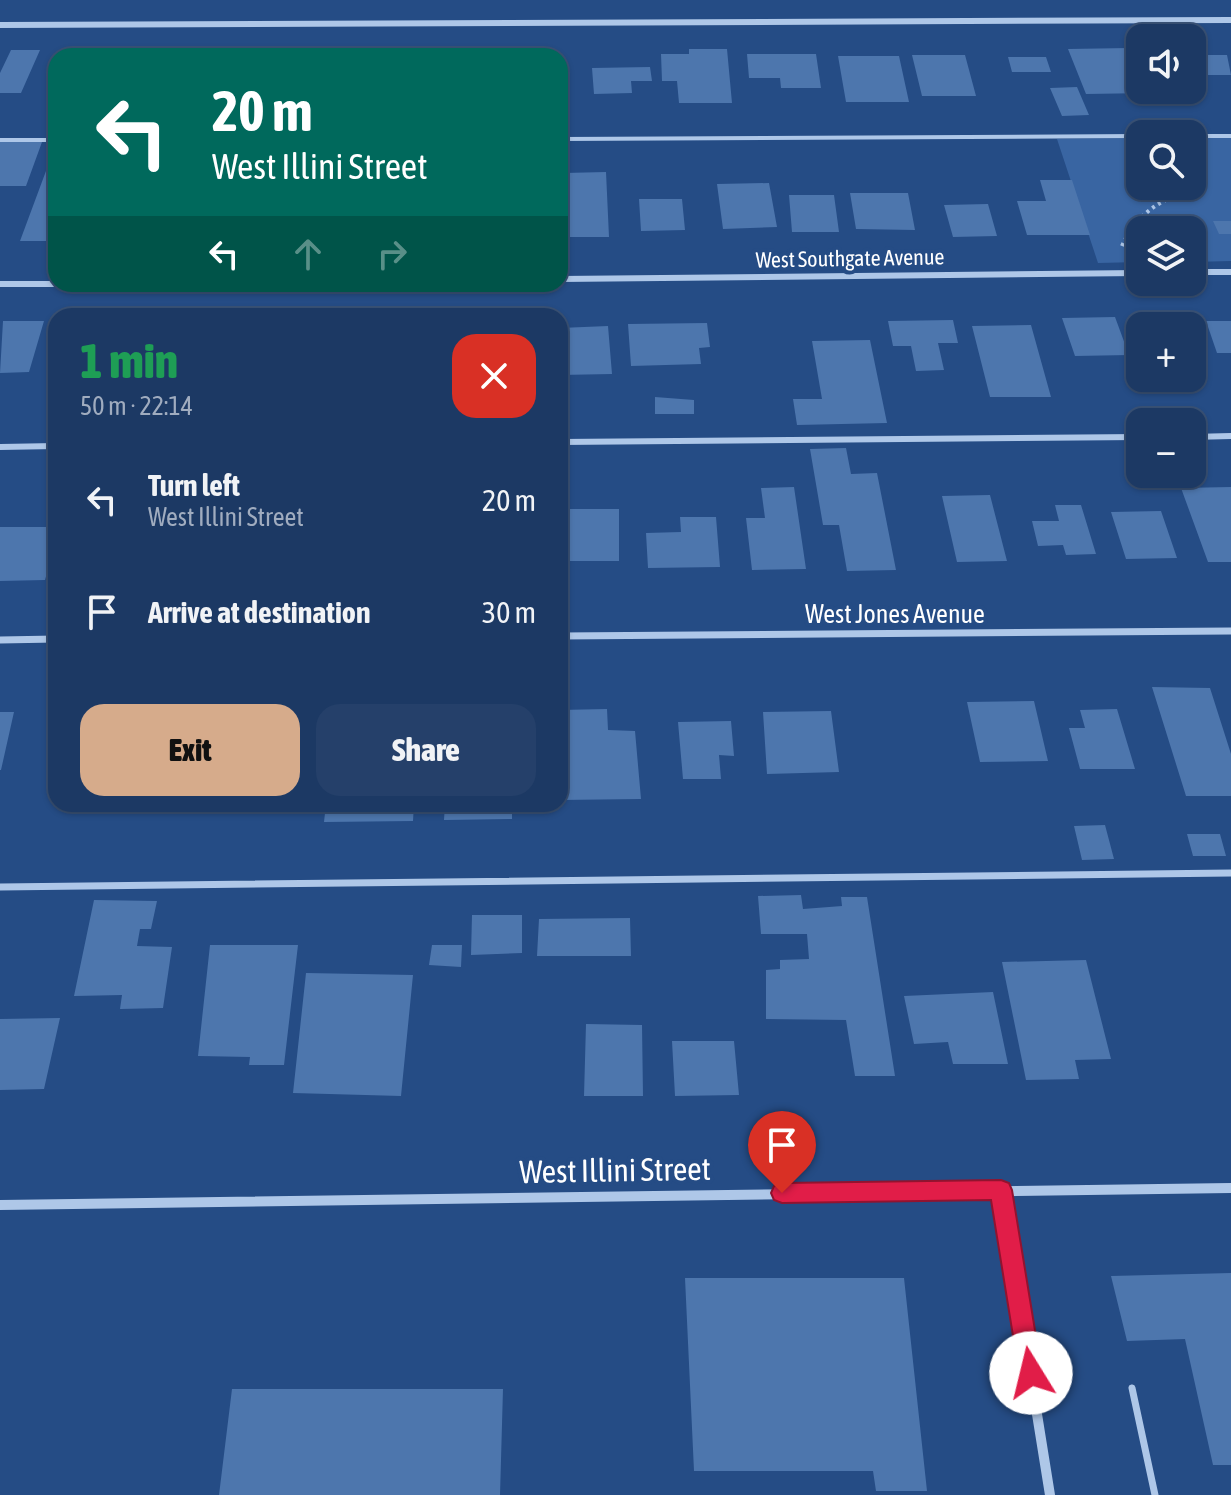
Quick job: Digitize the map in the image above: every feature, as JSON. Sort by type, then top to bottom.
[{"type":"street","points":[[0,25],[1231,20]]},
{"type":"street","points":[[1206,272],[1231,272]]},
{"type":"street","name":"West Southgate Avenue","points":[[568,279],[1126,273]]},
{"type":"street","points":[[0,284],[48,284]]},
{"type":"street","name":"West Jones Avenue","points":[[568,636],[1231,631]]},
{"type":"street","points":[[0,640],[48,639]]},
{"type":"street","name":"West Illini Street","points":[[0,1205],[1231,1188]]},
{"type":"street","points":[[1001,1190],[1050,1495]]},
{"type":"lane","points":[[568,139],[1126,136]]},
{"type":"lane","points":[[1206,136],[1231,136]]},
{"type":"lane","points":[[0,140],[48,140]]},
{"type":"lane","points":[[1206,437],[1231,436]]},
{"type":"lane","points":[[568,442],[1126,437]]},
{"type":"lane","points":[[0,447],[48,446]]},
{"type":"lane","points":[[0,887],[1231,873]]},
{"type":"lane","points":[[1132,1388],[1155,1495]]},
{"type":"path","points":[[1138,216],[1145,208],[1166,200]]},
{"type":"path","points":[[1126,236],[1122,247],[1126,256]]},
{"type":"shaded area","points":[[1126,138],[1126,200],[1206,200],[1206,138],[1231,138],[1231,261],[1206,262],[1206,216],[1126,216],[1126,262],[1098,263],[1057,139]]},
{"type":"building","points":[[1126,48],[1126,93],[1086,94],[1068,49]]},
{"type":"building","points":[[689,49],[727,49],[732,103],[679,103],[677,81],[662,81],[661,54],[689,54]]},
{"type":"building","points":[[11,50],[40,50],[21,93],[0,93],[0,73]]},
{"type":"building","points":[[747,54],[816,54],[821,88],[781,88],[780,78],[749,78]]},
{"type":"building","points":[[912,55],[965,55],[976,96],[922,96]]},
{"type":"building","points":[[1206,55],[1227,55],[1231,75],[1206,75]]},
{"type":"building","points":[[838,56],[899,56],[909,102],[846,102]]},
{"type":"building","points":[[1008,57],[1046,57],[1051,72],[1012,72]]},
{"type":"building","points":[[650,67],[652,81],[631,81],[632,93],[594,94],[592,68]]},
{"type":"building","points":[[1077,87],[1089,115],[1062,116],[1050,88]]},
{"type":"building","points":[[0,142],[42,142],[26,186],[0,186]]},
{"type":"building","points":[[48,166],[48,241],[20,241]]},
{"type":"building","points":[[606,172],[609,237],[568,237],[568,173]]},
{"type":"building","points":[[1040,180],[1072,180],[1090,235],[1027,235],[1017,201],[1046,201]]},
{"type":"building","points":[[769,183],[777,227],[723,229],[717,184]]},
{"type":"building","points":[[850,193],[908,193],[915,230],[856,229]]},
{"type":"building","points":[[789,195],[834,195],[839,232],[792,232]]},
{"type":"building","points":[[639,199],[682,199],[685,230],[641,231]]},
{"type":"building","points":[[988,204],[997,236],[953,237],[944,205]]},
{"type":"building","points":[[1213,221],[1231,221],[1231,234],[1219,234]]},
{"type":"building","points":[[1115,317],[1126,355],[1075,356],[1062,318]]},
{"type":"building","points":[[953,320],[958,343],[938,343],[944,370],[916,371],[911,346],[893,346],[888,321]]},
{"type":"building","points":[[3,321],[44,321],[29,372],[0,373]]},
{"type":"building","points":[[1206,321],[1231,321],[1231,353],[1217,353]]},
{"type":"building","points":[[707,323],[710,347],[699,348],[701,364],[631,366],[628,324]]},
{"type":"building","points":[[1031,325],[1051,397],[990,397],[972,326]]},
{"type":"building","points":[[608,326],[612,374],[568,375],[568,328]]},
{"type":"building","points":[[870,340],[887,423],[797,425],[793,399],[822,399],[812,341]]},
{"type":"building","points":[[1144,392],[1195,393],[1144,393]]},
{"type":"building","points":[[655,397],[694,400],[694,414],[655,414]]},
{"type":"building","points":[[846,448],[851,474],[877,473],[896,570],[847,571],[839,525],[823,525],[810,449]]},
{"type":"building","points":[[794,487],[806,569],[752,570],[746,518],[765,518],[761,488]]},
{"type":"building","points":[[1231,487],[1231,562],[1208,562],[1181,488]]},
{"type":"building","points":[[990,495],[1007,561],[957,562],[942,496]]},
{"type":"building","points":[[1055,505],[1081,505],[1096,554],[1066,555],[1063,545],[1038,546],[1032,521],[1059,521]]},
{"type":"building","points":[[568,509],[619,509],[619,561],[568,561]]},
{"type":"building","points":[[1161,511],[1177,558],[1126,559],[1111,512]]},
{"type":"building","points":[[680,517],[716,517],[720,567],[648,568],[646,533],[681,532]]},
{"type":"building","points":[[0,527],[48,527],[45,580],[0,581]]},
{"type":"building","points":[[1152,687],[1210,688],[1231,754],[1231,796],[1186,796]]},
{"type":"building","points":[[1034,701],[1048,761],[980,762],[967,702]]},
{"type":"building","points":[[607,709],[608,730],[635,731],[641,799],[568,800],[568,710]]},
{"type":"building","points":[[1117,709],[1135,769],[1080,769],[1069,728],[1085,728],[1080,710]]},
{"type":"building","points":[[831,711],[839,772],[767,774],[763,712]]},
{"type":"building","points":[[0,712],[14,712],[1,770],[0,770]]},
{"type":"building","points":[[731,721],[734,756],[719,755],[721,779],[683,779],[678,722]]},
{"type":"building","points":[[227,812],[307,812],[307,813]]},
{"type":"building","points":[[325,812],[414,812],[413,821],[324,822]]},
{"type":"building","points":[[444,812],[512,812],[512,819],[444,820]]},
{"type":"building","points":[[1105,825],[1114,859],[1082,860],[1074,826]]},
{"type":"building","points":[[1187,834],[1220,834],[1226,856],[1193,856]]},
{"type":"building","points":[[801,895],[803,909],[842,906],[841,897],[867,897],[895,1076],[855,1076],[846,1020],[766,1019],[766,970],[780,969],[780,960],[809,959],[807,934],[761,934],[758,896]]},
{"type":"building","points":[[94,900],[157,901],[151,929],[140,929],[137,946],[172,947],[163,1008],[120,1009],[122,995],[74,996]]},
{"type":"building","points":[[472,915],[522,915],[522,953],[471,955]]},
{"type":"building","points":[[630,918],[631,956],[537,956],[539,919]]},
{"type":"building","points":[[210,945],[298,945],[284,1065],[249,1065],[250,1057],[198,1056]]},
{"type":"building","points":[[432,945],[462,945],[461,967],[429,965]]},
{"type":"building","points":[[1086,960],[1111,1059],[1075,1060],[1079,1079],[1026,1080],[1002,962]]},
{"type":"building","points":[[306,973],[413,975],[401,1096],[293,1093]]},
{"type":"building","points":[[993,992],[1008,1064],[953,1064],[948,1042],[914,1044],[904,996]]},
{"type":"building","points":[[60,1018],[44,1089],[0,1090],[0,1019]]},
{"type":"building","points":[[586,1024],[642,1025],[643,1096],[584,1096]]},
{"type":"building","points":[[672,1041],[734,1041],[739,1095],[675,1096]]},
{"type":"building","points":[[1231,1273],[1231,1465],[1213,1465],[1185,1339],[1127,1341],[1111,1276]]},
{"type":"building","points":[[685,1278],[904,1278],[927,1491],[876,1491],[873,1471],[694,1471]]},
{"type":"building","points":[[232,1389],[503,1389],[500,1495],[219,1495]]},
{"type":"route","points":[[782,1193],[1001,1190],[1031,1373]]}]
